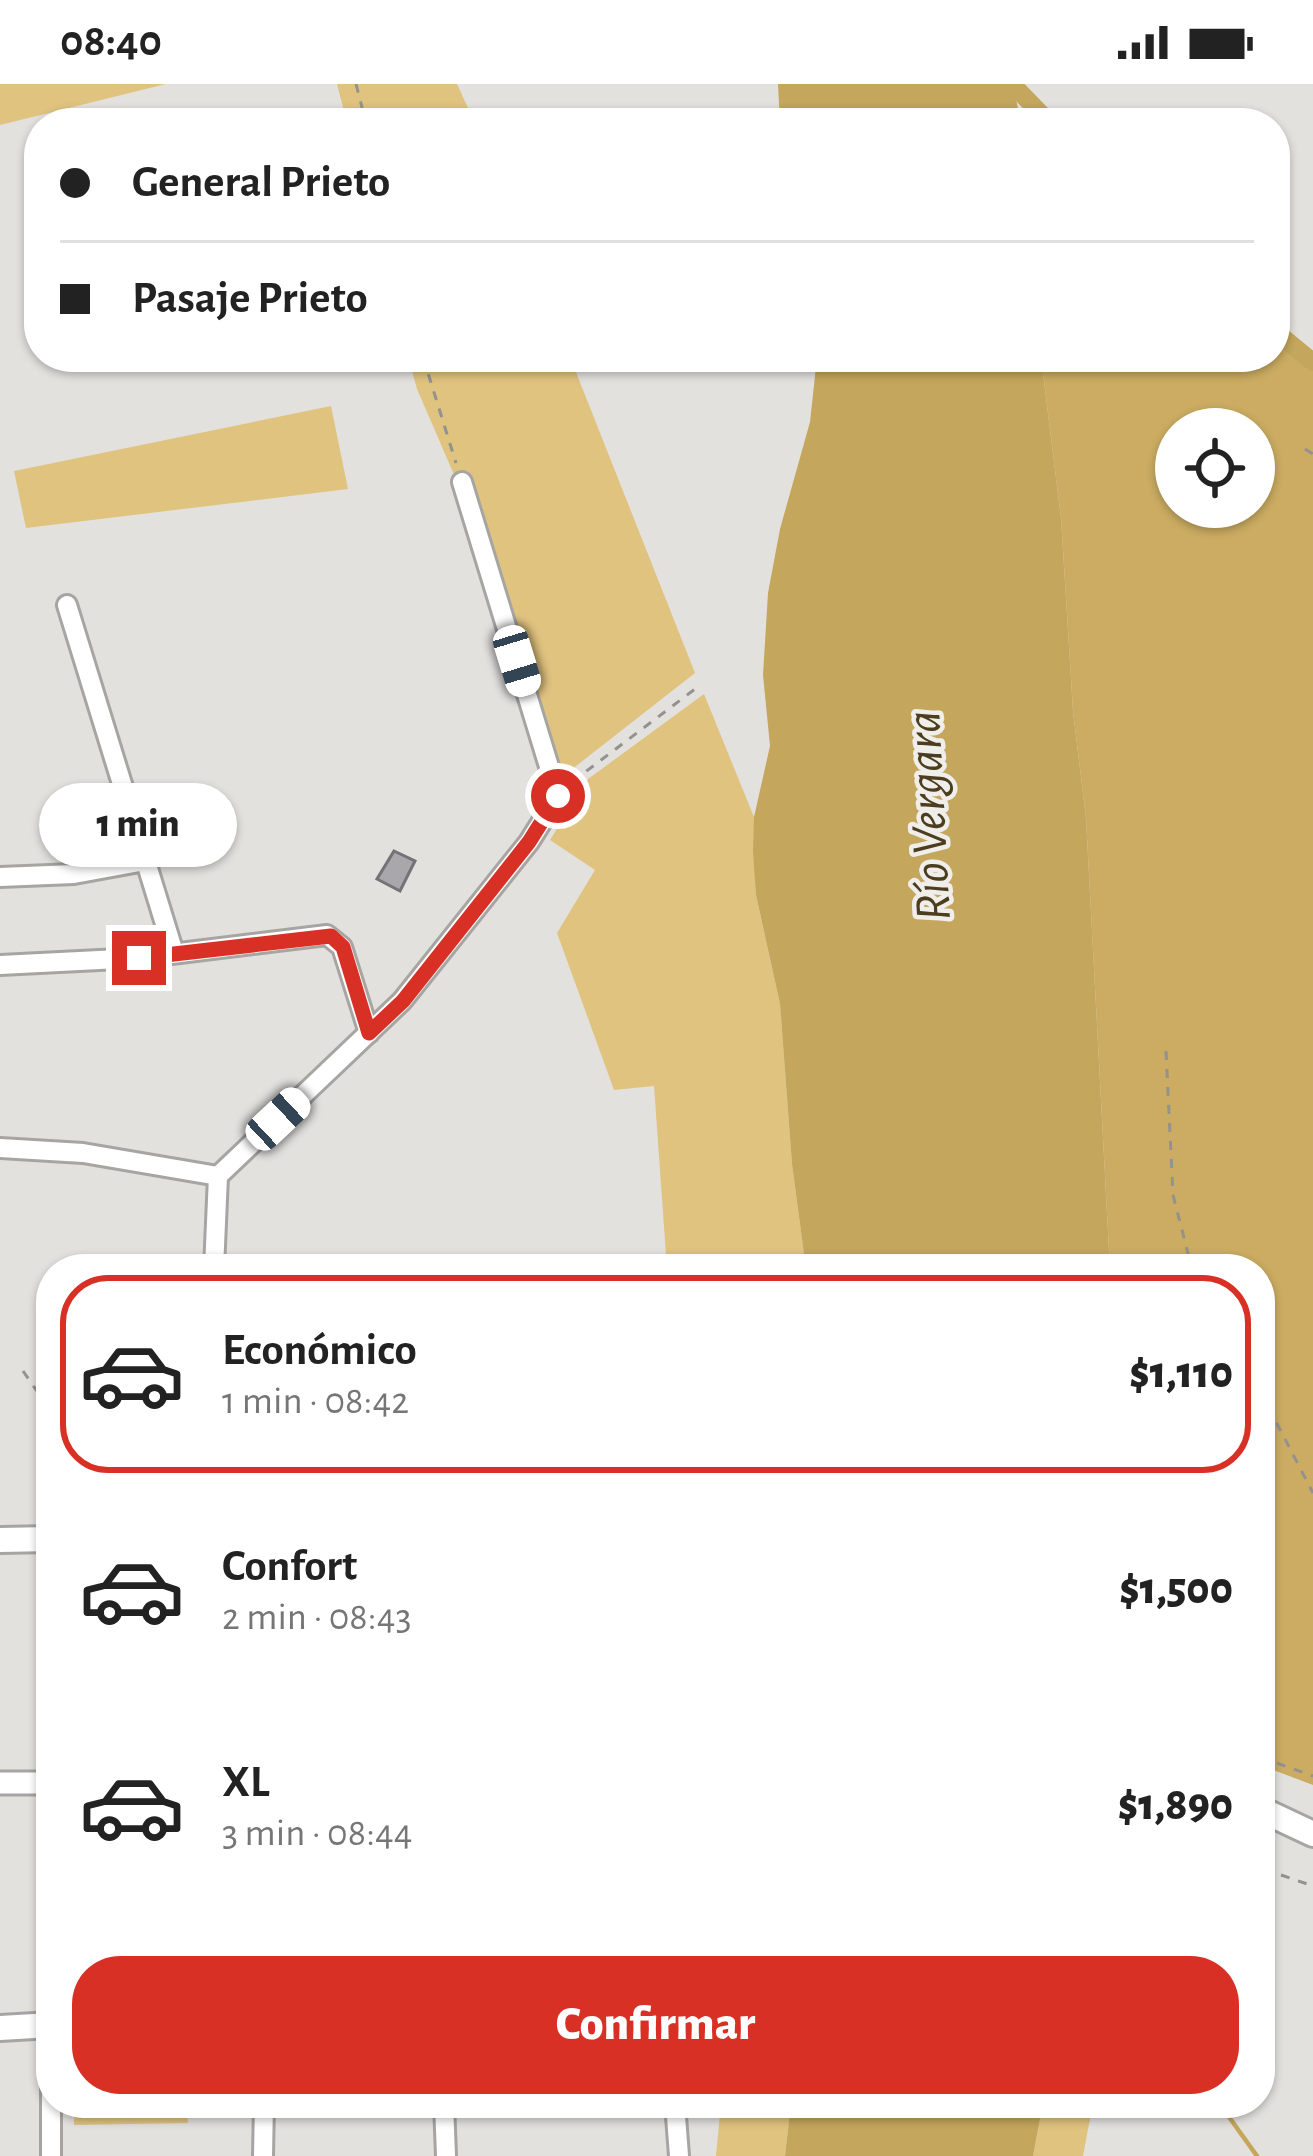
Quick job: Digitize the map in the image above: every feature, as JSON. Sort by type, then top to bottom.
[{"type":"main road","points":[[0,1540],[36,1542]]},
{"type":"main road","points":[[1275,1816],[1313,1834]]},
{"type":"main road","points":[[0,2028],[36,2026]]},
{"type":"street","points":[[215,1254],[218,1176],[417,983],[529,842],[558,796],[462,482]]},
{"type":"street","points":[[67,605],[174,953]]},
{"type":"street","points":[[0,877],[74,874],[145,861]]},
{"type":"street","points":[[0,965],[85,963],[331,936],[343,947],[369,1033]]},
{"type":"street","points":[[0,1148],[82,1154],[218,1176]]},
{"type":"street","points":[[0,1783],[36,1783]]},
{"type":"street","points":[[51,2118],[51,2156]]},
{"type":"street","points":[[263,2156],[264,2118]]},
{"type":"street","points":[[445,2118],[446,2156]]},
{"type":"street","points":[[676,2118],[679,2156]]},
{"type":"path","points":[[428,372],[462,482]]},
{"type":"path","points":[[1305,449],[1313,454]]},
{"type":"path","points":[[558,796],[695,688]]},
{"type":"path","points":[[1166,1052],[1173,1195],[1188,1254]]},
{"type":"path","points":[[23,1371],[36,1390]]},
{"type":"path","points":[[1275,1420],[1313,1492]]},
{"type":"path","points":[[1275,1762],[1313,1776]]},
{"type":"path","points":[[1280,1875],[1313,1886]]},
{"type":"shaded area","points":[[0,84],[166,84],[69,108],[24,108],[24,119],[0,125]]},
{"type":"shaded area","points":[[337,84],[457,84],[468,108],[343,108]]},
{"type":"shaded area","points":[[1290,343],[1313,362],[1313,1785],[1275,1771],[1275,1254],[1109,1254],[1086,818],[1073,711],[1061,518],[1043,372],[1290,372]]},
{"type":"shaded area","points":[[412,372],[576,372],[695,673],[548,788],[455,477]]},
{"type":"shaded area","points":[[331,406],[348,489],[26,528],[14,471]]},
{"type":"shaded area","points":[[704,694],[754,817],[756,895],[780,1004],[804,1254],[666,1254],[654,1086],[614,1090],[557,933],[595,870],[550,840],[588,779]]},
{"type":"shaded area","points":[[74,2118],[188,2118],[188,2123],[74,2125]]},
{"type":"shaded area","points":[[720,2118],[789,2118],[785,2156],[716,2156]]},
{"type":"shaded area","points":[[1040,2118],[1090,2118],[1083,2156],[1033,2156]]},
{"type":"water","points":[[778,84],[1013,84],[1018,108],[779,108]]},
{"type":"water","name":"Río Vergara","points":[[815,372],[1043,372],[1061,518],[1073,711],[1086,818],[1109,1254],[804,1254],[780,1004],[756,895],[753,851],[754,817],[770,746],[763,675],[768,593],[780,529],[810,422]]},
{"type":"water","points":[[789,2118],[1040,2118],[1033,2156],[785,2156]]},
{"type":"building","points":[[394,851],[415,861],[400,891],[377,879]]},
{"type":"waterway","points":[[1012,84],[1035,108]]},
{"type":"waterway","points":[[1290,343],[1313,362]]},
{"type":"waterway","points":[[1230,2118],[1257,2156]]},
{"type":"route","points":[[139,958],[331,936],[343,947],[369,1033],[403,1001],[529,842],[558,796]]}]
